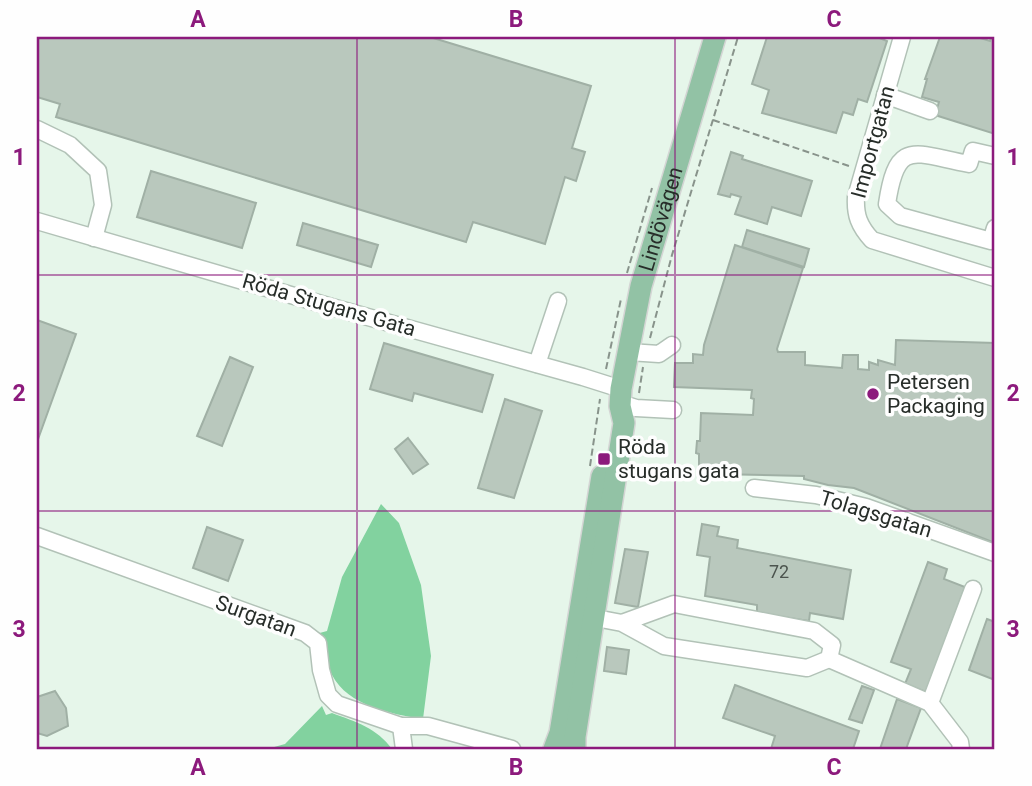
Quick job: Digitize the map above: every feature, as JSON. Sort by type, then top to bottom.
[{"type":"main road","name":"Lindövägen","points":[[575,749],[604,459],[624,402],[637,352],[641,286],[649,255],[715,37]]},
{"type":"main road","name":"Lindövägen","points":[[554,749],[561,733],[587,616]]},
{"type":"street","name":"Importgatan","points":[[902,37],[856,197],[855,213],[861,229],[872,240],[995,278]]},
{"type":"street","points":[[884,95],[930,111]]},
{"type":"street","points":[[37,129],[70,145],[98,171],[103,205],[94,238]]},
{"type":"street","points":[[995,156],[973,150],[969,164],[912,153],[900,160],[891,178],[887,204],[900,216],[991,241],[995,228]]},
{"type":"street","name":"Röda Stugans Gata","points":[[37,221],[537,364],[624,402],[673,410]]},
{"type":"street","points":[[537,364],[558,301]]},
{"type":"street","points":[[637,352],[659,354],[672,345]]},
{"type":"street","name":"Tolagsgatan","points":[[754,488],[816,495],[866,507],[995,553]]},
{"type":"street","name":"Surgatan","points":[[37,536],[305,634],[318,643],[321,670],[328,695],[337,704],[401,726],[424,725],[468,743],[503,748]]},
{"type":"street","points":[[930,703],[973,589]]},
{"type":"street","points":[[622,623],[674,604],[814,631],[832,645],[829,659]]},
{"type":"street","points":[[587,616],[622,623],[664,646],[807,668],[829,659],[930,703],[960,742],[961,749]]},
{"type":"street","points":[[401,726],[404,749]]},
{"type":"path","points":[[624,402],[637,352],[672,255],[738,37]]},
{"type":"green space","points":[[381,504],[399,523],[421,585],[431,656],[423,719],[372,707],[349,694],[339,686],[332,675],[316,634],[327,631],[342,577]]},
{"type":"green space","points":[[322,706],[326,715],[332,713],[365,726],[380,736],[392,749],[267,749],[285,744]]},
{"type":"building","points":[[37,37],[430,37],[591,86],[572,148],[585,152],[576,181],[565,177],[545,244],[473,222],[466,242],[56,117],[60,104],[37,97]]},
{"type":"building","points":[[767,37],[877,37],[887,41],[867,102],[858,99],[853,115],[843,112],[836,133],[762,113],[769,90],[752,84]]},
{"type":"building","points":[[940,37],[977,37],[990,41],[991,37],[995,37],[995,134],[935,115],[939,102],[922,97],[925,79]]},
{"type":"building","points":[[731,152],[743,156],[742,159],[812,181],[801,216],[772,207],[767,224],[735,214],[741,197],[718,194]]},
{"type":"building","points":[[151,171],[256,203],[242,248],[137,217]]},
{"type":"building","points":[[303,223],[378,245],[371,267],[297,245]]},
{"type":"building","points":[[747,230],[809,249],[804,267],[742,247]]},
{"type":"building","name":"Petersen Packaging","points":[[735,245],[803,268],[777,349],[778,352],[805,352],[805,365],[842,368],[843,355],[858,355],[858,369],[869,370],[869,362],[878,365],[878,360],[895,365],[896,340],[995,343],[995,543],[854,488],[828,485],[804,479],[804,476],[715,474],[716,469],[699,468],[699,454],[696,453],[697,441],[700,441],[701,413],[753,415],[752,390],[674,387],[675,363],[693,363],[693,354],[703,355]]},
{"type":"building","points":[[37,320],[76,334],[37,442]]},
{"type":"building","points":[[384,343],[493,375],[482,412],[414,393],[412,401],[370,389]]},
{"type":"building","points":[[230,357],[253,367],[222,446],[197,436]]},
{"type":"building","points":[[505,399],[542,411],[514,498],[478,488]]},
{"type":"building","points":[[408,438],[428,464],[413,474],[395,449]]},
{"type":"building","points":[[702,524],[719,527],[717,536],[738,540],[737,548],[851,570],[843,619],[810,613],[809,621],[757,613],[757,605],[705,596],[710,557],[697,555]]},
{"type":"building","points":[[207,527],[243,540],[228,581],[193,568]]},
{"type":"building","points":[[625,549],[648,552],[638,607],[615,603]]},
{"type":"building","points":[[928,562],[947,569],[944,579],[965,587],[926,692],[905,684],[911,669],[891,662]]},
{"type":"building","points":[[987,619],[995,622],[995,680],[969,670]]},
{"type":"building","points":[[607,647],[629,650],[626,674],[604,671]]},
{"type":"building","points":[[735,685],[859,731],[853,749],[771,749],[775,736],[723,718]]},
{"type":"building","points":[[862,686],[874,690],[862,723],[849,719]]},
{"type":"building","points":[[55,691],[66,708],[68,726],[47,736],[37,733],[37,697]]},
{"type":"building","points":[[897,699],[921,708],[906,749],[880,749]]},
{"type":"place","name":"Petersen Packaging","points":[[873,394]]},
{"type":"place","name":"Röda stugans gata","points":[[604,459]]}]
